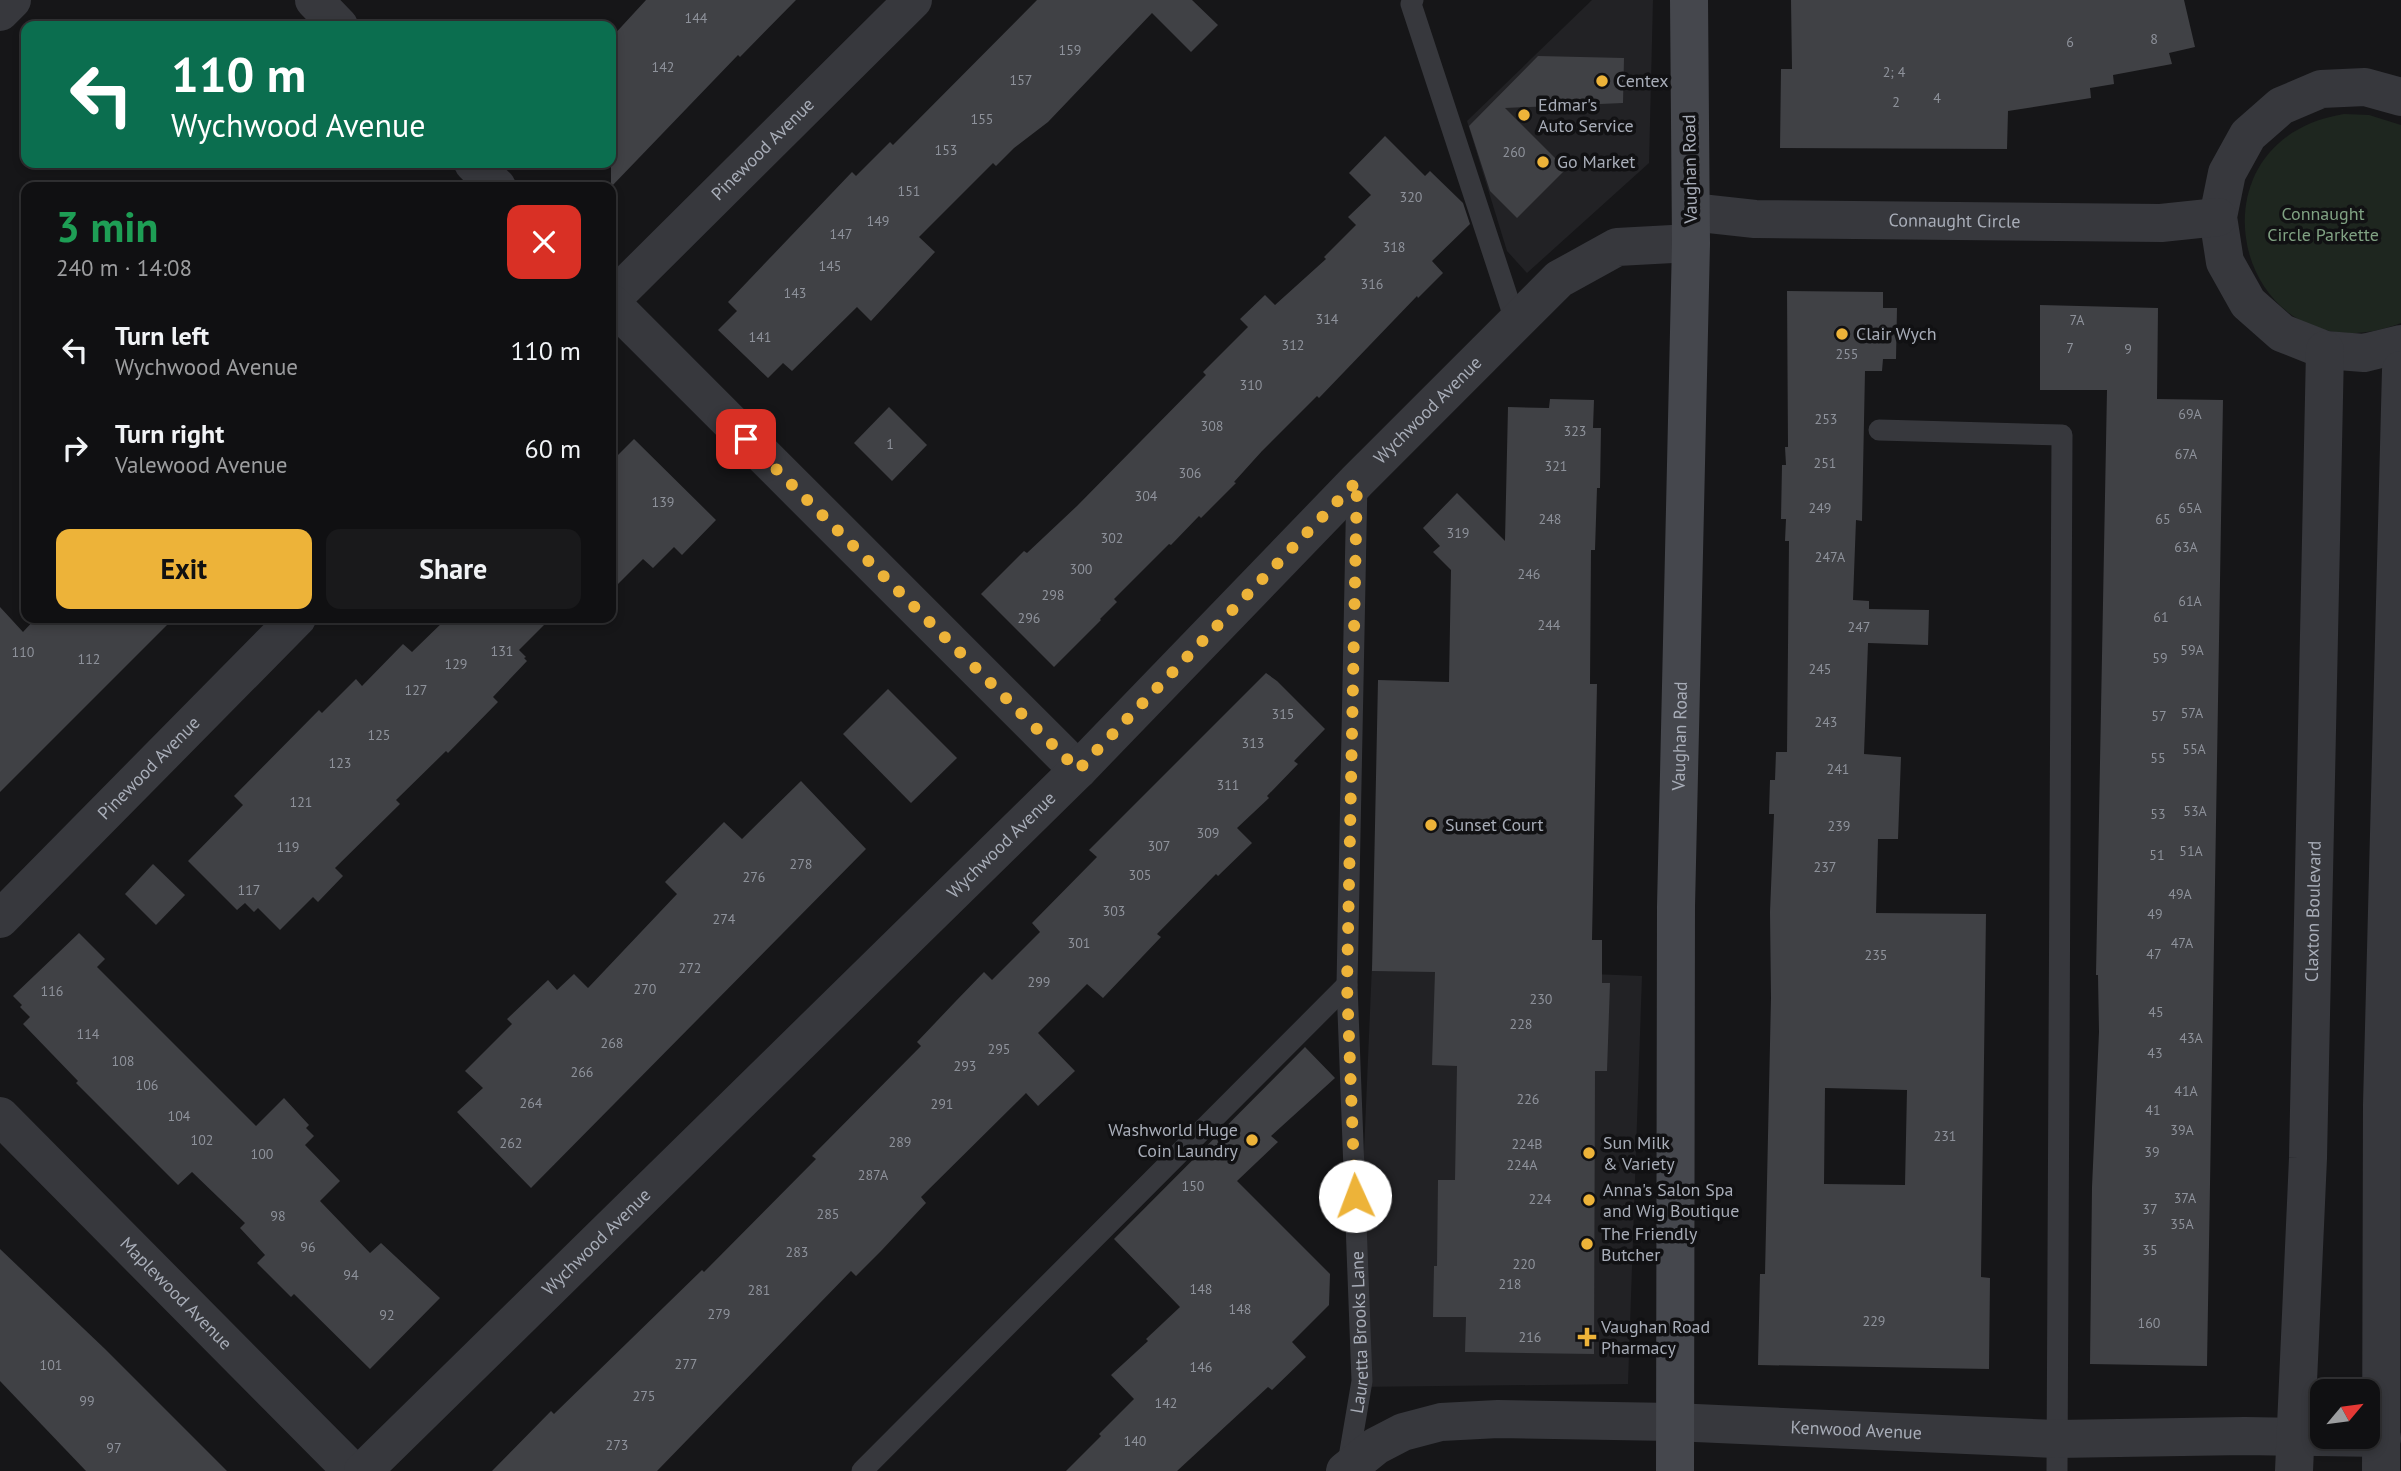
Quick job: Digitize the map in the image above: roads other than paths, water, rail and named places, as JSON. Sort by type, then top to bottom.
[{"type":"street","points":[[0,12],[12,0]]},
{"type":"street","points":[[314,0],[334,21]]},
{"type":"street","name":"Pinewood Avenue","points":[[616,297],[913,0]]},
{"type":"street","name":"Vaughan Road","points":[[1675,1471],[1676,907],[1691,227],[1689,0]]},
{"type":"street","points":[[2401,97],[2365,87],[2321,89],[2281,106],[2248,135],[2227,173],[2218,217],[2225,262],[2248,303],[2282,333],[2325,351],[2364,353],[2401,344]]},
{"type":"street","points":[[478,168],[491,182]]},
{"type":"street","name":"Connaught Circle","points":[[1691,227],[1755,219],[2161,223],[2218,217]]},
{"type":"street","name":"Wychwood Avenue","points":[[363,1471],[1078,770],[1357,481],[1559,279],[1617,247],[1691,227]]},
{"type":"street","points":[[616,307],[1078,770]]},
{"type":"street","name":"Claxton Boulevard","points":[[2295,1454],[2308,1158],[2325,351]]},
{"type":"street","points":[[2381,1454],[2382,1105],[2401,370]]},
{"type":"street","name":"Pinewood Avenue","points":[[0,919],[292,623]]},
{"type":"street","name":"Maplewood Avenue","points":[[0,1116],[352,1471]]},
{"type":"street","name":"Kenwood Avenue","points":[[1347,1470],[1376,1446],[1394,1436],[1441,1422],[1498,1419],[1674,1422],[2056,1455],[2245,1436],[2295,1454],[2381,1454]]},
{"type":"lane","points":[[1413,0],[1411,4],[1516,323]]},
{"type":"lane","points":[[1879,430],[2062,435],[2056,1455]]},
{"type":"lane","name":"Lauretta Brooks Lane","points":[[1347,1470],[1362,1381],[1347,985],[1357,481]]},
{"type":"lane","points":[[862,1471],[1347,985]]},
{"type":"place","name":"Centex","points":[[1602,81]]},
{"type":"place","name":"Edmar's Auto Service","points":[[1524,115]]},
{"type":"place","name":"Go Market","points":[[1543,162]]},
{"type":"place","name":"Clair Wych","points":[[1842,334]]},
{"type":"place","name":"Sunset Court","points":[[1431,825]]},
{"type":"place","name":"Washworld Huge Coin Laundry","points":[[1252,1140]]},
{"type":"place","name":"Sun Milk & Variety","points":[[1589,1153]]},
{"type":"place","name":"Anna's Salon Spa and Wig Boutique","points":[[1589,1200]]},
{"type":"place","name":"The Friendly Butcher","points":[[1587,1244]]},
{"type":"place","name":"Vaughan Road Pharmacy","points":[[1587,1337]]},
{"type":"park label","name":"Connaught Circle Parkette","points":[[2323,224]]}]
